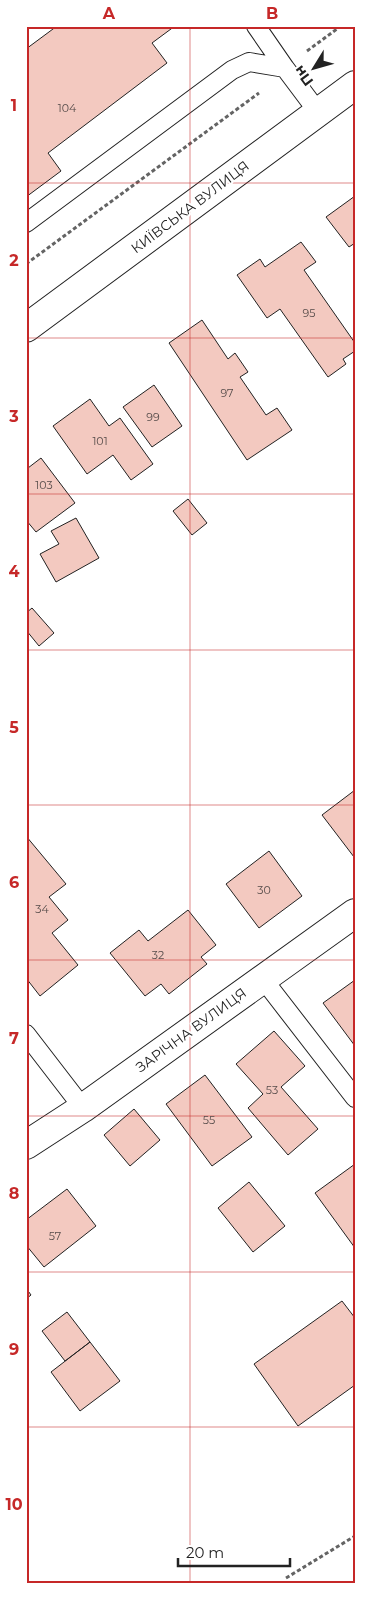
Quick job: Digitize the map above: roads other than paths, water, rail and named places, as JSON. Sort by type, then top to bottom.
[{"type":"main road","name":"КИЇВСЬКА ВУЛИЦЯ","points":[[26,328],[355,85]]},
{"type":"main road","name":"ЗАРІЧНА ВУЛИЦЯ","points":[[26,1145],[83,1108],[355,913]]},
{"type":"lane","points":[[256,26],[284,68],[318,112]]},
{"type":"lane","points":[[26,223],[232,70],[249,62],[284,68]]},
{"type":"lane","points":[[263,979],[355,1098]]},
{"type":"lane","points":[[26,1034],[83,1108]]}]
